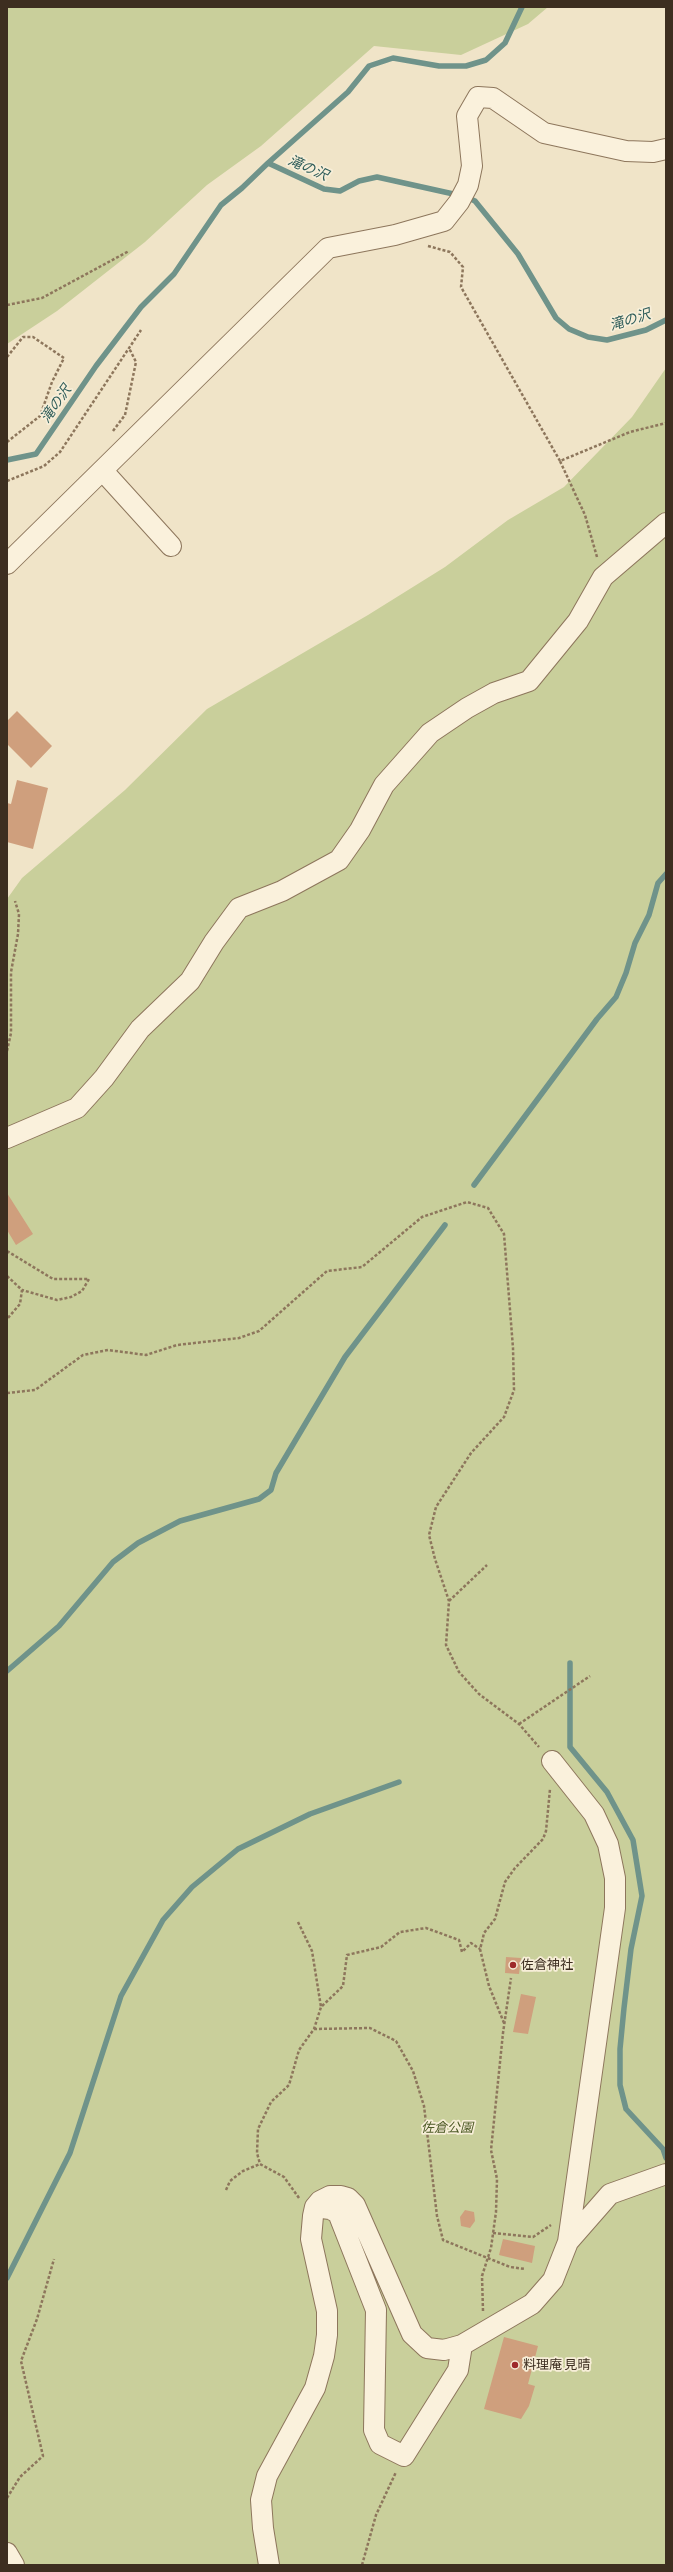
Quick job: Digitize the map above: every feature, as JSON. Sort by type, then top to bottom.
[{"type":"street","points":[[7,564],[328,248],[395,236],[444,221],[464,194],[472,166],[467,116],[478,97],[493,98],[544,133],[626,151],[654,152],[666,148]]},
{"type":"street","points":[[107,467],[171,546]]},
{"type":"street","points":[[7,1138],[77,1108],[104,1078],[140,1029],[190,981],[214,942],[240,908],[282,891],[339,860],[360,830],[384,785],[430,733],[467,708],[494,693],[529,681],[578,621],[603,577],[666,523]]},
{"type":"street","points":[[308,2203],[330,2196],[348,2198],[355,2205],[412,2334],[428,2348],[444,2350],[462,2345],[532,2304],[553,2280],[568,2242],[588,2110],[614,1908],[615,1878],[608,1844],[594,1814],[552,1761]]},
{"type":"street","points":[[568,2242],[610,2194],[666,2174]]},
{"type":"street","points":[[308,2203],[330,2209],[338,2214],[376,2310],[374,2430],[380,2444],[404,2456],[458,2370],[462,2345]]},
{"type":"street","points":[[269,2565],[263,2528],[261,2500],[267,2476],[314,2388],[324,2356],[328,2335],[327,2311],[311,2239],[308,2203]]},
{"type":"street","points":[[7,2554],[14,2565]]},
{"type":"path","points":[[426,246],[450,252],[463,267],[461,287],[560,461],[585,515],[603,577]]},
{"type":"path","points":[[7,305],[42,298],[129,251]]},
{"type":"path","points":[[7,481],[44,466],[60,452],[141,330]]},
{"type":"path","points":[[7,357],[23,337],[33,337],[64,358],[52,382],[40,416],[7,442]]},
{"type":"path","points":[[107,467],[103,443],[125,415],[136,362],[129,348]]},
{"type":"path","points":[[560,461],[630,432],[666,423]]},
{"type":"path","points":[[7,1051],[11,1033],[11,972],[18,934],[19,914],[15,901]]},
{"type":"path","points":[[7,1393],[35,1390],[83,1355],[108,1350],[146,1355],[177,1345],[239,1338],[259,1331],[327,1271],[362,1267],[422,1218],[467,1202],[488,1208],[504,1234],[513,1348],[514,1390],[504,1417],[471,1454],[436,1507],[430,1535],[435,1560],[450,1600],[446,1645],[459,1672],[479,1694],[519,1724],[552,1761],[546,1831],[543,1839],[515,1868],[505,1882],[501,1902],[495,1918],[484,1933],[480,1949],[489,1986],[504,2023]]},
{"type":"path","points":[[7,1251],[53,1279],[89,1279],[82,1292],[71,1297],[57,1300],[22,1290],[7,1276]]},
{"type":"path","points":[[7,1319],[20,1304],[22,1290]]},
{"type":"path","points":[[450,1600],[487,1565]]},
{"type":"path","points":[[519,1724],[590,1676]]},
{"type":"path","points":[[298,1922],[312,1951],[321,2007],[314,2029],[299,2050],[289,2085],[271,2102],[258,2129],[257,2153],[260,2164],[284,2177],[308,2203]]},
{"type":"path","points":[[321,2007],[343,1986],[347,1955],[381,1947],[400,1932],[426,1928],[459,1940],[462,1952],[471,1943],[480,1949]]},
{"type":"path","points":[[487,2330],[482,2305],[482,2284],[493,2233],[497,2179],[491,2150],[504,2023],[511,1978]]},
{"type":"path","points":[[314,2029],[370,2028],[396,2041],[413,2071],[424,2106],[437,2216],[443,2240],[510,2267],[525,2269]]},
{"type":"path","points":[[226,2190],[230,2181],[243,2170],[260,2164]]},
{"type":"path","points":[[493,2233],[533,2237],[559,2217],[572,2213]]},
{"type":"path","points":[[7,2498],[20,2477],[43,2456],[21,2361],[37,2318],[54,2259]]},
{"type":"path","points":[[362,2565],[376,2515],[404,2456]]},
{"type":"green space","points":[[7,7],[548,7],[528,24],[461,55],[374,46],[261,146],[207,185],[145,242],[57,311],[7,344]]},
{"type":"green space","name":"佐倉公園","points":[[666,368],[666,2565],[7,2565],[7,899],[22,878],[125,790],[207,709],[368,615],[445,567],[508,520],[564,487],[632,417]]},
{"type":"building","points":[[17,711],[52,746],[31,768],[7,744],[7,721]]},
{"type":"building","points":[[17,780],[48,788],[33,849],[7,842],[7,803],[11,804]]},
{"type":"building","points":[[7,1193],[33,1234],[16,1245],[7,1230]]},
{"type":"building","name":"佐倉神社","points":[[506,1957],[521,1958],[519,1974],[505,1973]]},
{"type":"building","points":[[521,1994],[536,1997],[528,2034],[513,2032]]},
{"type":"building","points":[[465,2210],[474,2212],[475,2221],[470,2228],[461,2226],[460,2217]]},
{"type":"building","points":[[503,2239],[535,2246],[532,2263],[499,2255]]},
{"type":"building","name":"料理庵 見晴","points":[[504,2337],[538,2346],[528,2384],[535,2386],[529,2406],[521,2419],[484,2409]]},
{"type":"waterway","points":[[268,163],[348,92],[369,66],[393,58],[439,66],[466,66],[486,60],[505,43],[522,7]]},
{"type":"waterway","name":"滝の沢","points":[[7,460],[36,454],[96,366],[141,307],[174,274],[221,205],[242,188],[268,163],[324,189],[340,191],[359,181],[377,177],[458,195]]},
{"type":"waterway","name":"滝の沢","points":[[466,197],[475,201],[518,254],[556,318],[569,329],[588,337],[607,340],[646,330],[666,320]]},
{"type":"waterway","points":[[474,1185],[597,1019],[616,997],[626,973],[635,943],[649,915],[658,883],[666,874]]},
{"type":"waterway","points":[[7,1671],[59,1626],[113,1562],[138,1543],[180,1521],[259,1499],[271,1490],[276,1473],[345,1357],[445,1225]]},
{"type":"waterway","points":[[570,1663],[570,1747],[607,1792],[633,1840],[642,1896],[631,1949],[624,2008],[620,2049],[620,2085],[626,2109],[663,2149],[666,2158]]},
{"type":"waterway","points":[[7,2278],[70,2153],[121,1996],[163,1920],[192,1887],[238,1849],[310,1814],[399,1782]]},
{"type":"place","name":"佐倉神社","points":[[513,1965]]},
{"type":"place","name":"料理庵 見晴","points":[[515,2365]]}]
